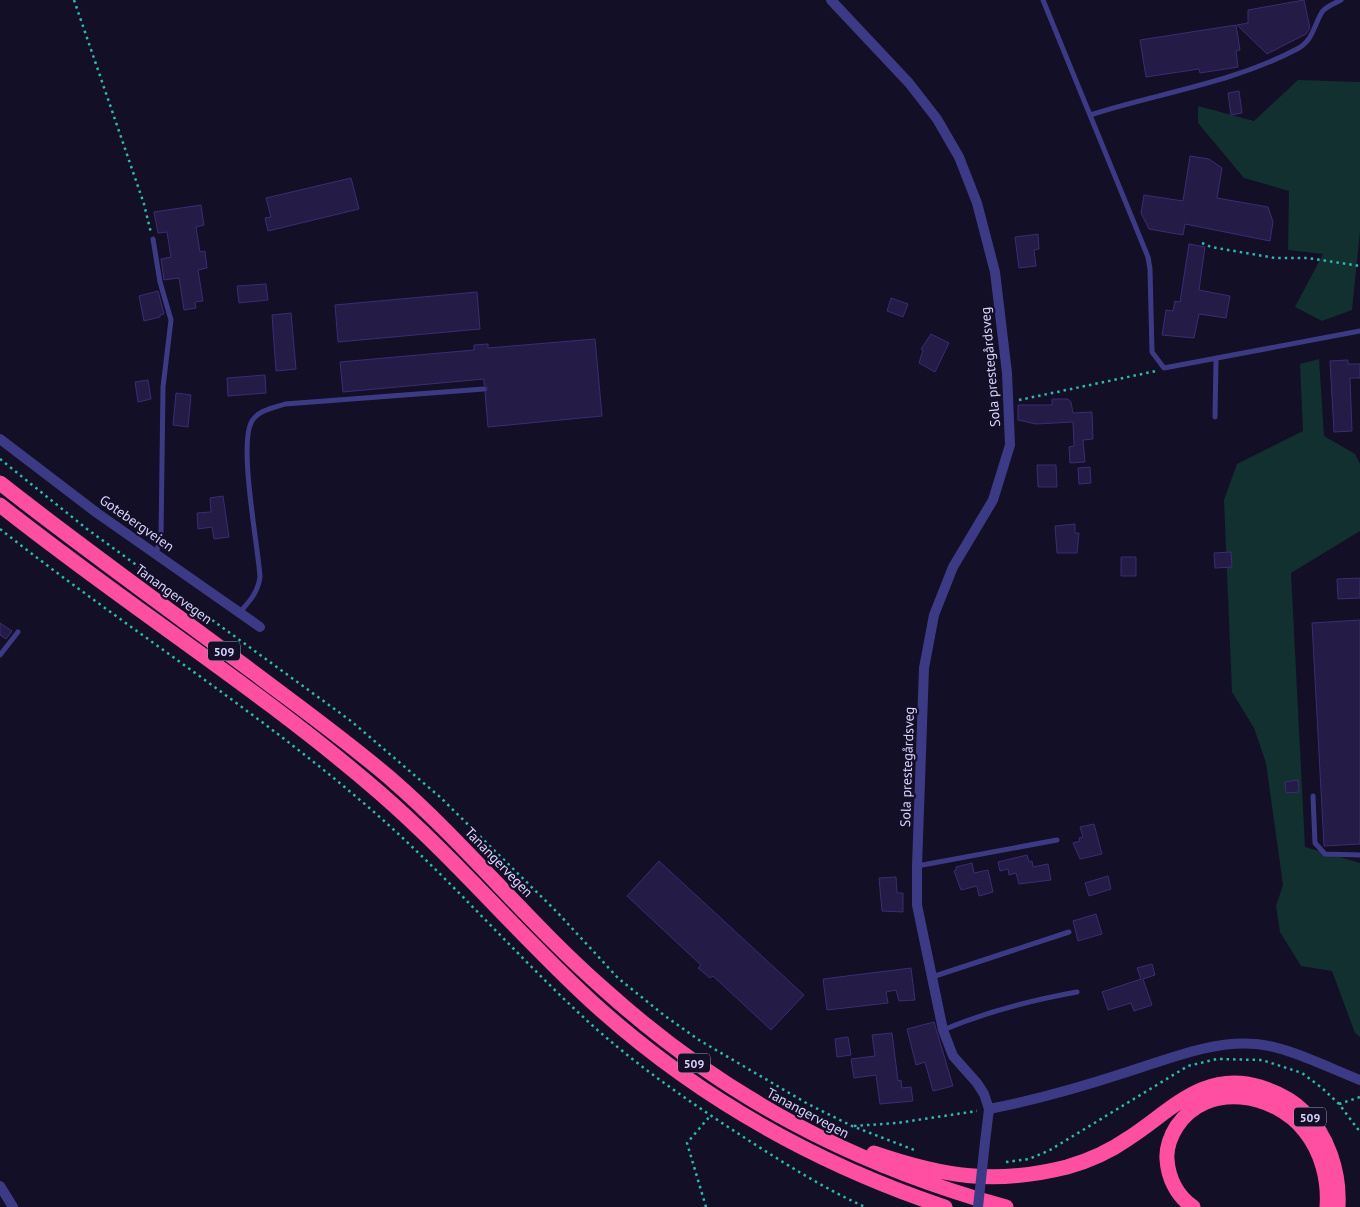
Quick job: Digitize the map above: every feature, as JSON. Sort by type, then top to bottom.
[{"type":"highway","name":"Tanangervegen","points":[[0,483],[347,742],[430,814],[604,990],[659,1036],[710,1074],[798,1128],[907,1177],[1006,1207]]},
{"type":"highway","name":"509","points":[[0,505],[351,768],[418,826],[593,1002],[648,1050],[700,1088],[783,1138],[842,1168],[901,1192],[945,1207]]},
{"type":"highway","name":"509","points":[[798,1128],[932,1171],[964,1177],[1010,1177],[1070,1166],[1102,1152],[1127,1139],[1178,1101],[1199,1090],[1220,1084],[1249,1084],[1273,1091],[1296,1104],[1316,1123],[1328,1146],[1335,1169],[1333,1201]]},
{"type":"highway","name":"509","points":[[1193,1207],[1184,1200],[1175,1188],[1168,1170],[1167,1152],[1173,1133],[1185,1115],[1203,1102],[1220,1097],[1246,1097],[1268,1103],[1289,1115],[1305,1131],[1316,1148],[1333,1201]]},
{"type":"highway","name":"509","points":[[901,1192],[930,1207]]},
{"type":"street","name":"Sola prestegårdsveg","points":[[831,0],[909,83],[937,119],[959,157],[977,203],[995,272],[1010,401],[1010,445],[992,500],[953,567],[934,614],[924,668],[917,866],[917,904],[943,1030],[952,1056],[977,1083],[989,1109]]},
{"type":"street","name":"Gotebergveien","points":[[0,439],[96,513],[260,627]]},
{"type":"street","points":[[978,1207],[989,1109],[1044,1098],[1176,1057],[1235,1043],[1258,1044],[1280,1050],[1360,1080]]},
{"type":"street","points":[[0,1186],[13,1207]]},
{"type":"lane","points":[[1043,0],[1148,257],[1152,352],[1164,368],[1216,360],[1360,331]]},
{"type":"lane","points":[[1090,115],[1231,77],[1278,59],[1300,48],[1313,35],[1323,10],[1341,0]]},
{"type":"lane","points":[[153,239],[160,282],[171,320],[163,387],[160,537],[156,553]]},
{"type":"lane","points":[[1215,417],[1216,360]]},
{"type":"lane","points":[[240,612],[259,587],[260,577],[247,451],[252,422],[260,412],[285,404],[484,389]]},
{"type":"lane","points":[[0,656],[18,632]]},
{"type":"lane","points":[[1313,796],[1315,843],[1325,854],[1360,855]]},
{"type":"lane","points":[[917,866],[1057,840]]},
{"type":"lane","points":[[931,977],[1069,932]]},
{"type":"lane","points":[[943,1030],[965,1021],[1038,1000],[1077,992]]},
{"type":"path","points":[[74,0],[144,204],[153,239]]},
{"type":"path","points":[[1202,243],[1212,248],[1276,258],[1308,258],[1360,266]]},
{"type":"path","points":[[1010,401],[1065,392],[1164,368]]},
{"type":"path","points":[[0,459],[87,529],[358,728],[440,797],[557,912],[618,978],[665,1016],[698,1040],[808,1104],[852,1126],[919,1152]]},
{"type":"path","points":[[0,529],[325,770],[405,840],[582,1016],[638,1064],[710,1116],[824,1187],[865,1207]]},
{"type":"path","points":[[1003,1162],[1029,1159],[1050,1150],[1188,1066],[1217,1059],[1249,1058],[1283,1065],[1309,1078],[1338,1104],[1360,1132]]},
{"type":"path","points":[[1338,1104],[1360,1097]]},
{"type":"path","points":[[852,1126],[898,1123],[989,1109]]},
{"type":"path","points":[[706,1207],[686,1143],[710,1116]]},
{"type":"green space","points":[[1298,80],[1360,82],[1360,231],[1352,310],[1322,321],[1295,307],[1323,254],[1288,250],[1289,191],[1244,178],[1198,123],[1198,106],[1254,121]]},
{"type":"green space","points":[[1319,359],[1324,436],[1355,454],[1360,464],[1360,531],[1291,573],[1305,847],[1360,863],[1360,1037],[1355,1033],[1332,971],[1301,966],[1280,932],[1276,906],[1283,885],[1266,763],[1254,728],[1232,692],[1224,500],[1237,464],[1303,431],[1300,364]]},
{"type":"building","points":[[1304,0],[1310,28],[1306,34],[1267,54],[1237,25],[1248,23],[1248,10]]},
{"type":"building","points":[[1236,25],[1240,50],[1236,51],[1238,67],[1200,73],[1199,69],[1146,77],[1140,40]]},
{"type":"building","points":[[1239,91],[1242,113],[1231,115],[1228,93]]},
{"type":"building","points":[[1190,156],[1209,159],[1222,168],[1217,198],[1268,207],[1273,222],[1270,241],[1185,224],[1183,235],[1149,229],[1141,213],[1144,195],[1183,201]]},
{"type":"building","points":[[351,178],[359,209],[268,231],[265,218],[271,217],[266,198]]},
{"type":"building","points":[[201,205],[204,225],[196,227],[200,252],[205,251],[207,268],[198,270],[203,301],[195,302],[196,308],[184,310],[179,278],[164,280],[161,259],[171,257],[167,232],[158,233],[154,212]]},
{"type":"building","points":[[1038,234],[1039,249],[1034,250],[1036,266],[1019,268],[1015,237]]},
{"type":"building","points":[[1189,244],[1205,247],[1199,290],[1230,296],[1226,318],[1199,314],[1194,338],[1162,335],[1166,310],[1173,311],[1175,301],[1180,302]]},
{"type":"building","points":[[266,284],[268,300],[239,303],[237,286]]},
{"type":"building","points":[[158,291],[164,314],[160,315],[160,317],[144,321],[139,296]]},
{"type":"building","points":[[477,292],[480,329],[338,342],[335,305]]},
{"type":"building","points":[[891,298],[908,304],[903,317],[887,311]]},
{"type":"building","points":[[291,313],[296,369],[276,371],[272,315]]},
{"type":"building","points":[[931,334],[949,343],[935,372],[919,363],[923,350],[921,349]]},
{"type":"building","points":[[595,339],[602,416],[488,427],[485,393],[488,388],[484,385],[484,379],[343,392],[340,362],[474,350],[474,345],[488,344],[488,348]]},
{"type":"building","points":[[1348,360],[1348,364],[1360,364],[1360,378],[1350,378],[1352,431],[1334,432],[1330,361]]},
{"type":"building","points":[[265,375],[266,393],[228,396],[227,378]]},
{"type":"building","points":[[148,380],[151,399],[138,402],[135,382]]},
{"type":"building","points":[[176,393],[191,395],[188,427],[173,425]]},
{"type":"building","points":[[1052,399],[1068,399],[1071,402],[1073,413],[1092,412],[1093,439],[1083,440],[1085,462],[1070,463],[1069,447],[1074,446],[1073,422],[1036,424],[1018,420],[1018,405],[1052,405]]},
{"type":"building","points":[[1037,465],[1056,465],[1057,487],[1038,487]]},
{"type":"building","points":[[1090,467],[1091,483],[1079,484],[1078,468]]},
{"type":"building","points":[[223,496],[229,537],[214,539],[212,527],[198,529],[197,513],[211,512],[210,498]]},
{"type":"building","points":[[1075,524],[1075,533],[1079,533],[1077,553],[1057,553],[1055,526]]},
{"type":"building","points":[[1231,552],[1232,567],[1215,568],[1214,553]]},
{"type":"building","points":[[1121,557],[1136,557],[1136,576],[1121,576]]},
{"type":"building","points":[[1360,578],[1360,598],[1338,599],[1337,579]]},
{"type":"building","points":[[1360,620],[1360,844],[1324,846],[1312,623]]},
{"type":"building","points":[[0,623],[12,631],[6,639],[0,635]]},
{"type":"building","points":[[1298,780],[1299,792],[1286,793],[1285,782]]},
{"type":"building","points":[[1094,824],[1102,854],[1080,859],[1073,843],[1080,841],[1079,838],[1083,837],[1080,827]]},
{"type":"building","points":[[1027,855],[1029,862],[1032,861],[1033,867],[1048,864],[1051,880],[1019,884],[1016,873],[1009,875],[1008,869],[1000,871],[998,862]]},
{"type":"building","points":[[659,861],[804,995],[771,1030],[713,976],[710,978],[698,968],[701,965],[627,896]]},
{"type":"building","points":[[972,863],[974,873],[988,870],[993,892],[979,896],[977,886],[961,890],[954,871],[956,867]]},
{"type":"building","points":[[1108,876],[1111,889],[1089,896],[1085,883]]},
{"type":"building","points":[[896,877],[897,893],[903,893],[903,912],[882,911],[879,878]]},
{"type":"building","points":[[1096,914],[1102,934],[1078,941],[1073,921]]},
{"type":"building","points":[[1152,964],[1155,975],[1143,979],[1152,1005],[1134,1011],[1131,1003],[1108,1010],[1102,992],[1141,979],[1137,968]]},
{"type":"building","points":[[911,968],[915,1000],[899,1001],[896,990],[886,992],[888,1003],[827,1010],[823,979]]},
{"type":"building","points":[[934,1022],[953,1086],[933,1091],[925,1062],[916,1065],[907,1029]]},
{"type":"building","points":[[892,1033],[898,1081],[901,1080],[902,1088],[911,1087],[913,1101],[880,1104],[876,1075],[854,1078],[851,1059],[875,1056],[872,1035]]},
{"type":"building","points":[[848,1037],[851,1055],[837,1057],[835,1039]]}]
